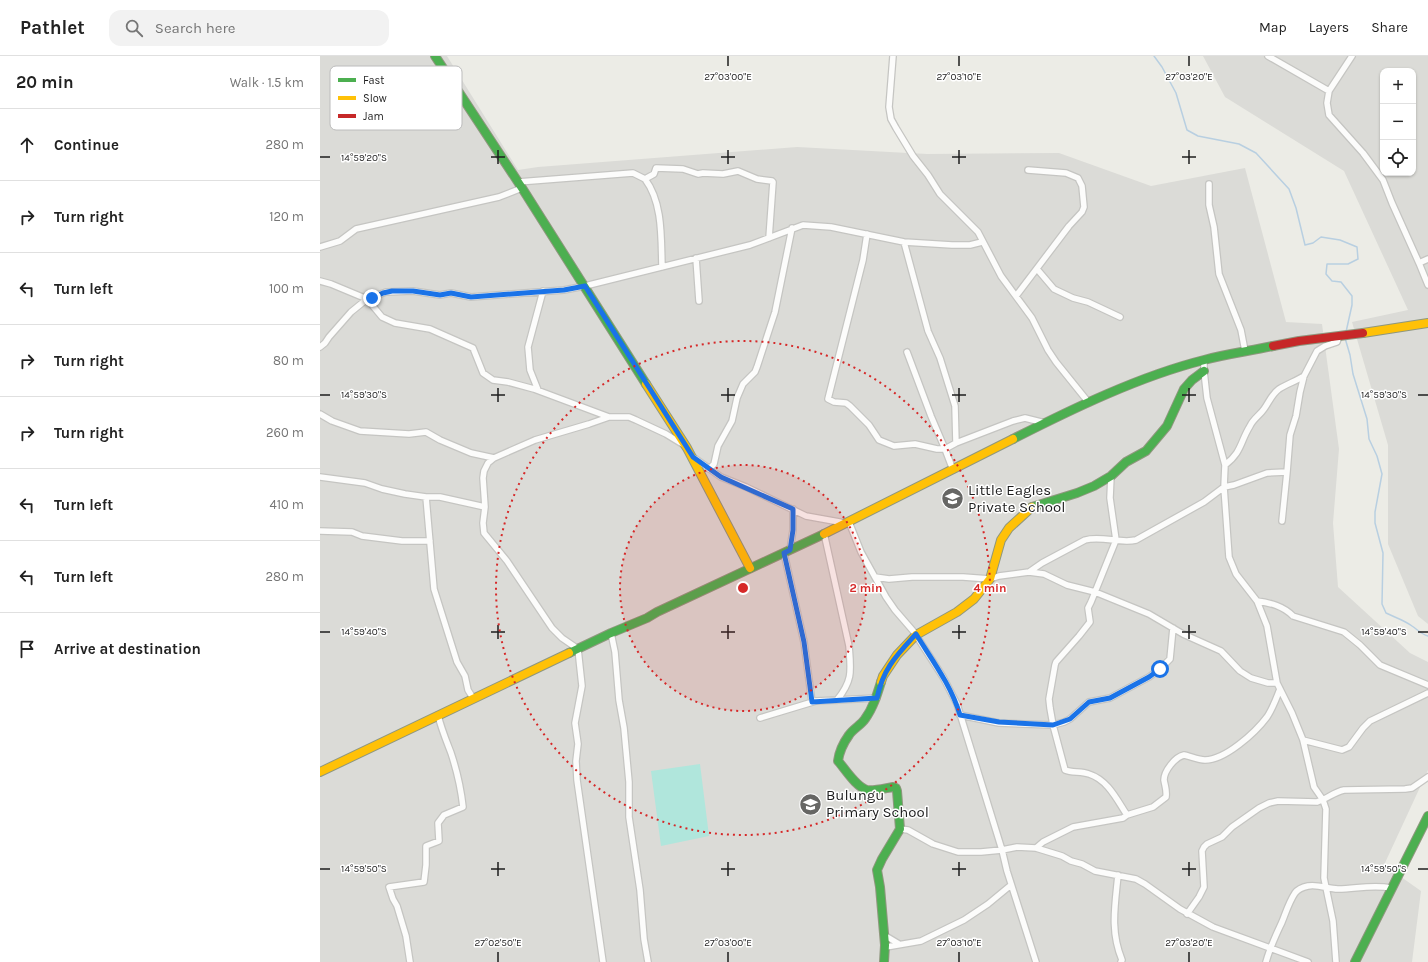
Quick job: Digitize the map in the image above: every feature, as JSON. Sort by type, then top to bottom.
[{"type":"street","points":[[436,56],[443,66]]},
{"type":"street","points":[[893,56],[889,107],[893,124],[913,156],[928,175],[940,194],[978,232],[1001,276],[1032,318],[1056,362],[1089,403]]},
{"type":"street","points":[[1268,56],[1329,91]]},
{"type":"street","points":[[1352,56],[1329,91],[1327,103],[1329,115],[1363,153],[1383,180],[1428,285]]},
{"type":"street","points":[[462,96],[688,448],[750,568]]},
{"type":"street","points":[[645,179],[654,174],[656,168],[664,167],[684,169],[698,174],[723,174],[738,171],[757,179],[772,181],[769,238]]},
{"type":"street","points":[[1016,296],[1082,212],[1084,207],[1082,186],[1078,178],[1066,173],[1028,170]]},
{"type":"street","points":[[320,247],[340,241],[356,229],[499,197],[520,185],[633,173],[645,179],[650,186],[658,210],[662,267]]},
{"type":"street","points":[[1209,184],[1209,205],[1214,227],[1219,274],[1241,330],[1245,351]]},
{"type":"street","points":[[320,347],[351,312],[367,299],[383,293],[392,291],[413,291],[440,295],[451,293],[471,297],[564,290],[750,245],[803,225],[832,227],[904,242],[970,245],[982,242]]},
{"type":"street","points":[[709,469],[714,464],[718,446],[732,421],[737,398],[743,384],[756,372],[758,367],[775,312],[792,228]]},
{"type":"street","points":[[867,234],[863,260],[828,400],[846,403],[869,425],[879,440],[894,446],[915,444],[937,449],[945,449],[956,443],[1025,418],[1045,423]]},
{"type":"street","points":[[904,242],[928,331],[940,358],[955,406],[956,443]]},
{"type":"street","points":[[696,258],[699,301]]},
{"type":"street","points":[[1419,263],[1428,259]]},
{"type":"street","points":[[1037,269],[1054,289],[1073,298],[1088,302],[1120,318]]},
{"type":"street","points":[[320,281],[367,299],[382,318],[430,329],[473,348],[483,374],[490,378],[538,390],[609,417],[629,417],[644,422],[688,448]]},
{"type":"street","points":[[538,390],[530,370],[528,347],[543,291]]},
{"type":"street","points":[[320,772],[473,698],[611,633],[647,618],[787,551],[953,470],[1045,423],[1153,376],[1204,360],[1299,340],[1344,336],[1428,323]]},
{"type":"street","points":[[1282,521],[1290,435],[1296,416],[1304,376],[1317,351],[1325,346],[1337,342],[1344,336]]},
{"type":"street","points":[[908,352],[953,470]]},
{"type":"street","points":[[1204,360],[1207,398],[1225,465],[1224,487],[1229,558],[1236,574],[1257,601],[1267,626],[1278,683],[1303,740],[1314,787],[1323,800],[1326,809],[1324,868],[1326,889],[1333,921],[1336,962]]},
{"type":"street","points":[[884,962],[886,947],[882,916],[880,878],[877,870],[900,829],[896,788],[893,787],[868,790],[856,784],[838,761],[839,755],[849,734],[868,715],[877,698],[880,684],[886,672],[897,655],[916,634],[974,600],[990,579],[1001,540],[1009,528],[1027,511],[1035,506],[1077,493],[1111,476],[1126,462],[1146,451],[1167,426],[1184,389],[1192,380],[1204,371]]},
{"type":"street","points":[[1225,465],[1234,457],[1250,426],[1272,396],[1286,385],[1304,376]]},
{"type":"street","points":[[320,414],[332,421],[360,431],[409,434],[426,432],[440,440],[471,453],[494,458]]},
{"type":"street","points":[[602,962],[576,762],[578,744],[575,724],[582,692],[578,649],[562,638],[552,628],[507,561],[487,538],[483,529],[485,507],[483,478],[487,466],[494,458],[535,440],[595,423],[609,417]]},
{"type":"street","points":[[693,457],[721,477],[806,516],[847,522]]},
{"type":"street","points":[[1029,572],[1042,563],[1085,540],[1136,540],[1204,502],[1224,487],[1267,473],[1287,472]]},
{"type":"street","points":[[1111,476],[1110,498],[1116,540],[1088,608],[1090,622],[1080,636],[1056,662],[1049,699],[1053,725],[1064,770],[1084,772],[1097,777],[1108,786],[1127,815]]},
{"type":"street","points":[[320,477],[366,483],[382,489],[426,497],[440,497],[485,507]]},
{"type":"street","points":[[426,497],[434,589],[457,662],[466,676],[468,690],[473,698]]},
{"type":"street","points":[[793,509],[793,530],[787,551],[804,642],[812,702]]},
{"type":"street","points":[[847,522],[861,552],[886,597],[916,634],[943,677],[956,704],[1002,850],[1011,886],[1036,962]]},
{"type":"street","points":[[320,532],[352,532],[362,536],[402,541],[430,541]]},
{"type":"street","points":[[824,533],[849,646],[850,678],[848,684],[837,700]]},
{"type":"street","points":[[875,577],[890,579],[912,577],[963,577],[990,579],[999,576],[1029,572],[1044,574],[1067,585],[1095,592],[1146,613],[1183,634],[1221,651],[1240,671],[1251,678],[1268,683],[1278,683]]},
{"type":"street","points":[[1257,601],[1272,603],[1287,610],[1293,616],[1340,630],[1360,645],[1380,665],[1428,685]]},
{"type":"street","points":[[960,715],[999,722],[1053,725],[1070,719],[1089,702],[1110,698],[1149,677],[1160,669],[1170,659],[1173,628]]},
{"type":"street","points":[[611,633],[615,652],[618,693],[624,728],[629,782],[629,817],[640,890],[644,939],[648,962]]},
{"type":"street","points":[[1036,848],[1043,842],[1070,828],[1123,818],[1127,815],[1153,806],[1166,796],[1164,778],[1166,772],[1178,758],[1184,755],[1202,760],[1226,753],[1255,731],[1267,717],[1275,703],[1280,689]]},
{"type":"street","points":[[1303,740],[1342,750],[1347,748],[1370,721],[1428,693]]},
{"type":"street","points":[[760,718],[812,702],[877,698]]},
{"type":"street","points":[[410,962],[406,936],[397,906],[389,887],[424,882],[426,846],[439,841],[438,823],[444,815],[463,807],[459,782],[438,715]]},
{"type":"street","points":[[1187,914],[1204,887],[1202,851],[1207,844],[1222,837],[1232,827],[1269,802],[1278,801],[1307,803],[1323,800],[1337,791],[1344,790],[1412,788],[1428,776]]},
{"type":"street","points":[[1354,962],[1428,816]]},
{"type":"street","points":[[900,829],[908,830],[932,844],[958,852],[1002,850],[1017,846],[1036,848],[1062,856],[1095,871],[1141,880],[1187,914],[1213,926],[1308,962]]},
{"type":"street","points":[[1118,875],[1113,929],[1122,962]]},
{"type":"street","points":[[886,947],[921,942],[964,920],[1011,886]]},
{"type":"street","points":[[1266,962],[1270,947],[1287,907],[1295,892],[1300,889],[1309,886],[1316,886],[1326,889],[1347,889],[1367,886],[1383,886],[1391,888]]},
{"type":"street","points":[[884,936],[899,944]]},
{"type":"shaded area","points":[[320,56],[447,56],[453,66],[330,66],[330,130],[462,130],[462,80],[518,170],[538,167],[797,147],[927,154],[1059,153],[1151,186],[1245,168],[1286,322],[1322,324],[1339,449],[1333,523],[1338,587],[1410,653],[1428,662],[1428,770],[1384,865],[1421,891],[1412,962],[320,962]]},
{"type":"shaded area","points":[[1203,56],[1428,56],[1428,624],[1418,616],[1388,544],[1388,445],[1352,322],[1408,310],[1344,171],[1225,97]]},
{"type":"shaded area","points":[[700,764],[709,836],[661,846],[651,771]]},
{"type":"waterway","points":[[1154,56],[1162,67],[1176,93],[1187,130],[1198,136],[1239,144],[1256,153],[1289,189],[1296,208],[1305,245],[1313,243],[1321,237],[1340,240],[1357,247],[1358,259],[1348,264],[1327,264],[1326,274],[1332,281],[1341,282],[1352,296],[1352,305],[1346,332]]},
{"type":"waterway","points":[[1345,338],[1353,374],[1367,419],[1369,439],[1377,456],[1382,474],[1375,512],[1375,523],[1383,553],[1382,604],[1386,613],[1406,622],[1421,633],[1428,636]]},
{"type":"traffic: fast","points":[[435,56],[442,66]]},
{"type":"traffic: fast","points":[[462,97],[522,188],[646,384]]},
{"type":"traffic: fast","points":[[1013,439],[1082,405],[1155,375],[1212,358],[1273,346]]},
{"type":"traffic: fast","points":[[1032,507],[1094,486],[1111,476],[1126,462],[1146,451],[1167,426],[1184,389],[1192,380],[1204,371]]},
{"type":"traffic: fast","points":[[569,653],[647,618],[824,534]]},
{"type":"traffic: fast","points":[[881,682],[870,710],[863,721],[847,738],[838,761],[855,782],[863,788],[873,790],[893,787],[896,788],[897,791],[900,829],[877,870],[885,945],[884,962]]},
{"type":"traffic: fast","points":[[1355,962],[1428,816]]},
{"type":"traffic: slow","points":[[1363,333],[1428,323]]},
{"type":"traffic: slow","points":[[646,384],[687,448],[750,568]]},
{"type":"traffic: slow","points":[[824,534],[1013,439]]},
{"type":"traffic: slow","points":[[881,682],[883,676],[897,655],[916,635],[957,612],[974,599],[990,579],[1001,540],[1009,528],[1032,507]]},
{"type":"traffic: slow","points":[[320,772],[569,653]]},
{"type":"traffic: jam","points":[[1273,346],[1299,341],[1363,333]]},
{"type":"place","name":"Little Eagles Private School","points":[[953,499]]},
{"type":"place","name":"Bulungu Primary School","points":[[811,804]]},
{"type":"route","points":[[372,298],[392,291],[413,291],[440,295],[451,293],[471,297],[564,290],[585,286],[693,457],[721,477],[793,509],[794,523],[790,550],[784,553],[800,619],[812,702],[877,698],[880,684],[888,667],[916,634],[943,677],[960,715],[999,722],[1053,725],[1064,722],[1070,719],[1089,702],[1110,698],[1149,677],[1160,669]]}]
